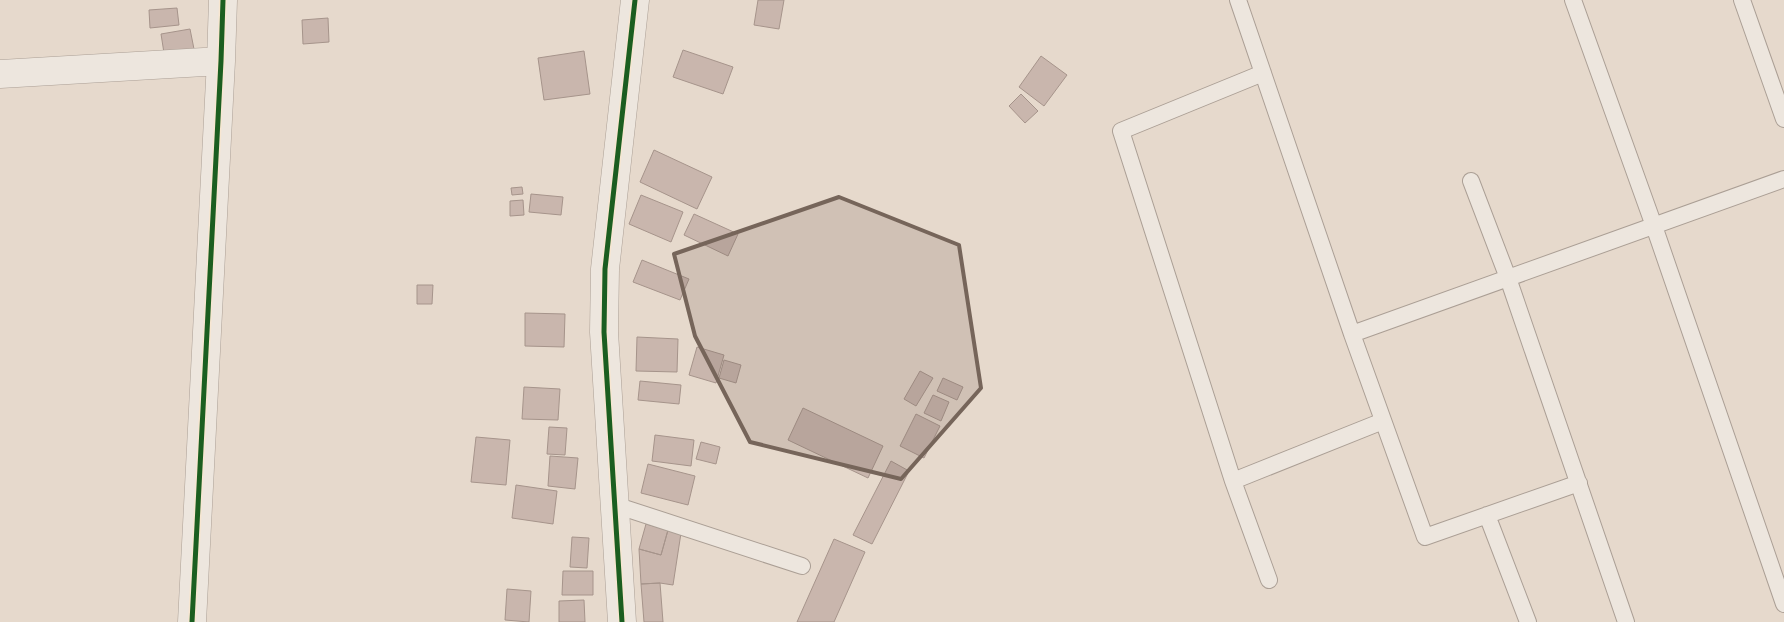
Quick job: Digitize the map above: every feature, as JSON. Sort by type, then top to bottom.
[{"type":"street","points":[[192,622],[221,61],[222,0]]},
{"type":"street","points":[[622,622],[604,332],[605,269],[635,0]]},
{"type":"street","points":[[0,74],[221,61]]},
{"type":"lane","points":[[1238,0],[1352,334],[1425,537],[1579,483]]},
{"type":"lane","points":[[1573,0],[1654,226],[1784,604]]},
{"type":"lane","points":[[1742,0],[1784,119]]},
{"type":"lane","points":[[1263,73],[1121,131],[1233,481],[1269,580]]},
{"type":"lane","points":[[1352,334],[1784,179]]},
{"type":"lane","points":[[1471,181],[1508,278],[1626,622]]},
{"type":"lane","points":[[1233,481],[1383,421]]},
{"type":"lane","points":[[614,505],[802,566]]},
{"type":"lane","points":[[1487,515],[1528,622]]},
{"type":"highlighted area","points":[[839,197],[959,245],[981,388],[901,479],[750,442],[695,336],[674,254]]},
{"type":"building","points":[[758,0],[784,0],[779,29],[754,25]]},
{"type":"building","points":[[177,8],[179,25],[150,28],[149,10]]},
{"type":"building","points":[[328,18],[329,42],[303,44],[302,20]]},
{"type":"building","points":[[190,29],[194,49],[164,53],[161,34]]},
{"type":"building","points":[[683,50],[733,67],[723,94],[673,77]]},
{"type":"building","points":[[584,51],[590,94],[544,100],[538,58]]},
{"type":"building","points":[[1041,56],[1067,75],[1044,106],[1019,87]]},
{"type":"building","points":[[1021,94],[1038,111],[1025,123],[1009,106]]},
{"type":"building","points":[[654,150],[712,177],[697,209],[640,182]]},
{"type":"building","points":[[522,187],[523,194],[512,195],[511,188]]},
{"type":"building","points":[[531,194],[563,197],[561,215],[529,212]]},
{"type":"building","points":[[641,195],[683,212],[671,242],[629,224]]},
{"type":"building","points":[[523,200],[524,215],[510,216],[510,201]]},
{"type":"building","points":[[694,214],[738,234],[728,256],[684,235]]},
{"type":"building","points":[[642,260],[689,279],[680,300],[633,282]]},
{"type":"building","points":[[417,285],[433,285],[432,304],[417,304]]},
{"type":"building","points":[[525,313],[565,314],[564,347],[525,346]]},
{"type":"building","points":[[637,337],[678,339],[677,372],[636,371]]},
{"type":"building","points":[[697,347],[724,355],[716,383],[689,375]]},
{"type":"building","points":[[724,360],[741,365],[736,383],[719,378]]},
{"type":"building","points":[[920,371],[933,378],[916,406],[904,399]]},
{"type":"building","points":[[943,378],[963,387],[957,400],[937,391]]},
{"type":"building","points":[[640,381],[681,385],[679,404],[638,400]]},
{"type":"building","points":[[524,387],[560,389],[558,420],[522,419]]},
{"type":"building","points":[[933,395],[949,402],[941,421],[924,413]]},
{"type":"building","points":[[803,408],[883,446],[868,478],[788,440]]},
{"type":"building","points":[[916,414],[940,426],[924,458],[900,446]]},
{"type":"building","points":[[549,427],[567,428],[565,455],[547,454]]},
{"type":"building","points":[[655,435],[694,440],[691,466],[652,461]]},
{"type":"building","points":[[476,437],[510,440],[506,485],[471,482]]},
{"type":"building","points":[[701,442],[720,447],[716,464],[696,459]]},
{"type":"building","points":[[550,456],[578,458],[575,489],[548,486]]},
{"type":"building","points":[[891,461],[909,471],[872,544],[853,535]]},
{"type":"building","points":[[648,464],[695,476],[688,505],[641,493]]},
{"type":"building","points":[[516,485],[557,491],[553,524],[512,518]]},
{"type":"building","points":[[646,524],[668,530],[661,555],[639,549]]},
{"type":"building","points":[[668,530],[681,533],[673,585],[660,583],[641,584],[639,549],[661,555]]},
{"type":"building","points":[[572,537],[589,538],[587,568],[570,567]]},
{"type":"building","points":[[834,539],[865,552],[834,622],[797,622]]},
{"type":"building","points":[[563,571],[593,571],[593,595],[562,595]]},
{"type":"building","points":[[660,583],[663,622],[644,622],[641,584]]},
{"type":"building","points":[[507,589],[531,591],[529,622],[505,620]]},
{"type":"building","points":[[584,600],[585,622],[559,622],[559,601]]},
{"type":"cycle path","points":[[192,622],[223,0]]},
{"type":"cycle path","points":[[622,622],[604,332],[605,269],[635,0]]}]
